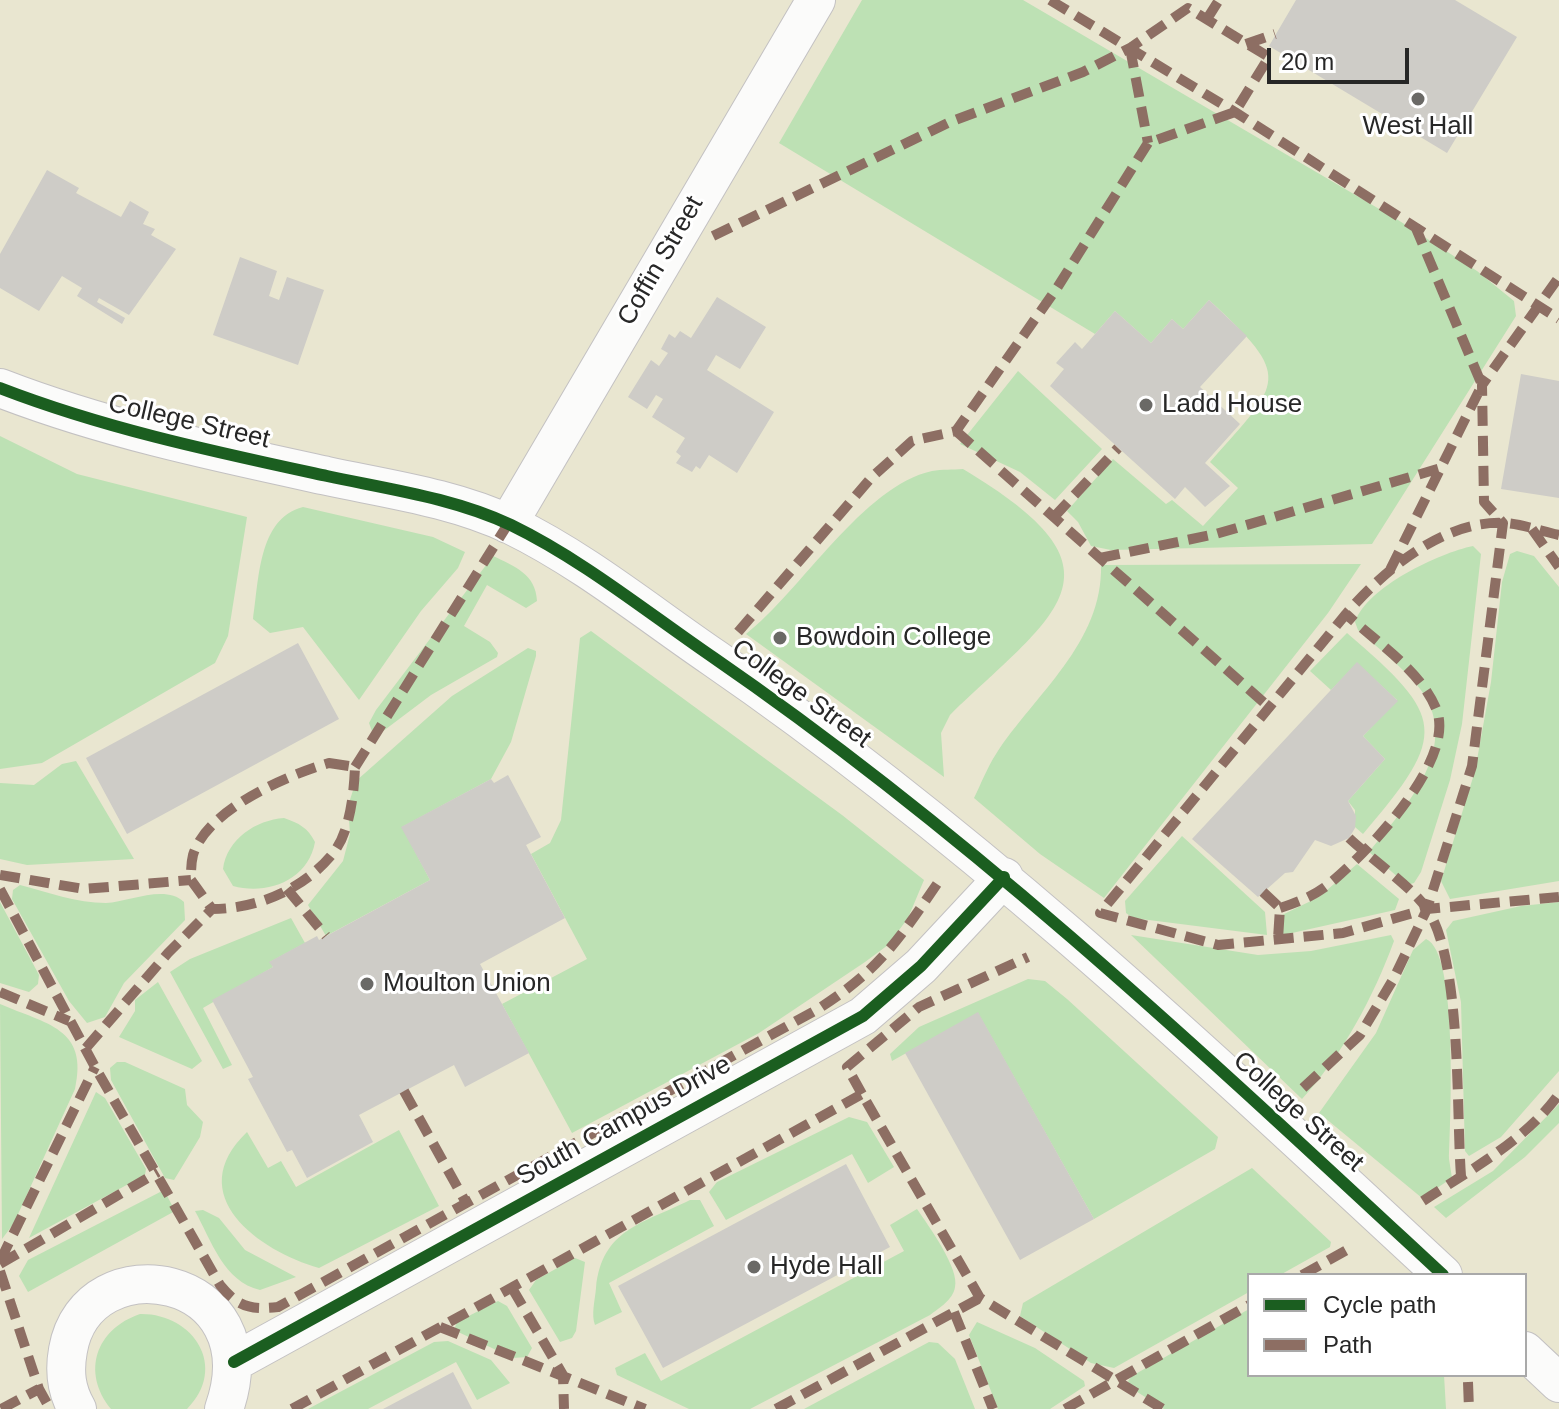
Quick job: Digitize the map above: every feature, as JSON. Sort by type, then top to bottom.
[{"type":"street","name":"Coffin Street","points":[[508,524],[816,0]]},
{"type":"street","name":"College Street","points":[[0,388],[63,413],[146,436],[447,503],[508,524],[561,553],[768,695],[1004,877],[1441,1273]]},
{"type":"street","name":"South Campus Drive","points":[[234,1362],[863,1016],[921,966],[1004,877]]},
{"type":"street","points":[[77,1409],[69,1394],[65,1367],[70,1340],[83,1315],[104,1296],[130,1285],[158,1283],[185,1290],[208,1306],[225,1329],[234,1362],[233,1383],[224,1409]]},
{"type":"street","points":[[1527,1353],[1559,1383]]},
{"type":"shaded area","name":"Bowdoin College","points":[[0,0],[1559,0],[1559,1409],[0,1409]]},
{"type":"green space","points":[[862,0],[1023,0],[1398,220],[1477,271],[1514,301],[1516,316],[1372,544],[1111,550],[1091,546],[1078,522],[1067,511],[1113,459],[1166,504],[1172,500],[1203,526],[1238,488],[1210,462],[1264,396],[1268,380],[1266,364],[1255,347],[1209,300],[1183,329],[1172,319],[1151,343],[1115,311],[1095,334],[779,143]]},
{"type":"green space","points":[[1018,371],[1102,449],[1055,500],[1020,472],[960,444]]},
{"type":"green space","points":[[0,436],[77,474],[247,517],[228,636],[215,663],[42,763],[0,769]]},
{"type":"green space","points":[[963,469],[1016,505],[1049,536],[1063,564],[1062,591],[1048,618],[1022,647],[950,715],[941,733],[944,777],[746,634],[857,518],[882,497],[906,481],[932,471]]},
{"type":"green space","points":[[303,507],[433,537],[465,552],[458,568],[421,611],[359,700],[303,627],[270,633],[253,619],[263,553],[269,537],[288,513]]},
{"type":"green space","points":[[1473,546],[1481,554],[1462,724],[1450,780],[1421,872],[1414,883],[1407,885],[1369,852],[1399,815],[1425,773],[1433,752],[1435,730],[1431,707],[1417,685],[1358,630],[1355,622],[1362,609],[1389,584],[1424,564]]},
{"type":"green space","points":[[1517,551],[1534,556],[1559,587],[1559,881],[1450,899],[1441,881],[1475,771],[1491,682],[1502,582],[1510,554]]},
{"type":"green space","points":[[493,556],[528,578],[533,584],[537,601],[526,608],[487,585],[464,626],[490,642],[498,653],[497,657],[431,695],[378,735],[373,734],[369,723],[376,710]]},
{"type":"green space","points":[[1361,564],[1328,613],[1104,898],[1040,854],[974,798],[996,754],[1079,643],[1099,593],[1101,565]]},
{"type":"green space","points":[[591,631],[842,815],[924,880],[908,918],[888,945],[865,962],[759,1033],[572,1133],[502,1004],[587,959],[531,854],[550,843],[561,820],[580,638]]},
{"type":"green space","points":[[1347,633],[1403,686],[1418,707],[1424,727],[1422,748],[1411,772],[1363,834],[1355,827],[1355,810],[1348,801],[1385,759],[1363,736],[1397,700],[1357,663],[1331,690],[1310,671]]},
{"type":"green space","points":[[528,648],[536,651],[536,656],[511,742],[491,779],[402,827],[430,880],[326,936],[308,905],[343,861],[350,834],[348,806],[356,781],[452,696]]},
{"type":"green space","points":[[76,761],[134,859],[27,865],[0,859],[0,783],[34,785],[62,764]]},
{"type":"green space","points":[[284,818],[302,827],[315,842],[304,867],[284,882],[272,886],[233,886],[223,869],[230,849],[253,827]]},
{"type":"green space","points":[[1182,836],[1265,912],[1267,935],[1133,918],[1126,913],[1125,901]]},
{"type":"green space","points":[[1357,864],[1399,899],[1395,910],[1283,935],[1282,915],[1319,897]]},
{"type":"green space","points":[[20,885],[95,903],[167,894],[184,902],[185,920],[124,983],[105,1017],[87,1023],[69,1001],[12,899],[13,890]]},
{"type":"green space","points":[[0,902],[39,975],[38,984],[29,992],[0,983]]},
{"type":"green space","points":[[1559,902],[1559,1071],[1501,1137],[1469,1156],[1465,1151],[1461,1002],[1446,930],[1453,921],[1521,906]]},
{"type":"green space","points":[[291,918],[305,943],[270,962],[273,967],[203,1008],[232,1065],[223,1069],[170,972],[190,959]]},
{"type":"green space","points":[[1131,935],[1258,955],[1311,951],[1391,935],[1394,941],[1356,1024],[1331,1063],[1302,1099]]},
{"type":"green space","points":[[1426,939],[1437,951],[1448,1005],[1451,1078],[1449,1159],[1452,1178],[1422,1198],[1319,1113],[1376,1033],[1413,950]]},
{"type":"green space","points":[[1028,979],[1045,981],[1067,999],[1218,1137],[1215,1149],[1094,1219],[978,1013],[892,1061],[890,1054],[919,1027]]},
{"type":"green space","points":[[158,982],[202,1061],[192,1069],[119,1037],[135,1011],[135,1000]]},
{"type":"green space","points":[[0,1004],[60,1031],[76,1053],[78,1069],[75,1089],[14,1223],[2,1239]]},
{"type":"green space","points":[[117,1062],[125,1062],[185,1089],[187,1105],[203,1122],[200,1137],[174,1180],[165,1178],[111,1080],[110,1068]]},
{"type":"green space","points":[[96,1092],[105,1098],[146,1169],[145,1175],[29,1238]]},
{"type":"green space","points":[[1559,1104],[1559,1123],[1525,1157],[1446,1218],[1434,1207],[1493,1171]]},
{"type":"green space","points":[[849,1117],[867,1122],[894,1167],[868,1183],[852,1154],[726,1220],[709,1192],[717,1182]]},
{"type":"green space","points":[[399,1130],[439,1206],[319,1268],[296,1260],[252,1234],[236,1217],[225,1198],[222,1177],[229,1155],[247,1132],[268,1168],[281,1161],[296,1187]]},
{"type":"green space","points":[[1252,1168],[1331,1242],[1330,1247],[1284,1273],[1247,1273],[1247,1293],[1114,1368],[1091,1363],[1020,1316],[1023,1303]]},
{"type":"green space","points":[[164,1190],[175,1211],[28,1292],[19,1276],[28,1260]]},
{"type":"green space","points":[[690,1200],[700,1200],[714,1226],[609,1283],[622,1312],[595,1325],[596,1288],[606,1253],[627,1231]]},
{"type":"green space","points":[[917,1209],[942,1247],[955,1279],[952,1296],[930,1315],[750,1409],[689,1409],[617,1375],[615,1368],[645,1353],[661,1381],[904,1251],[890,1225]]},
{"type":"green space","points":[[203,1210],[219,1218],[245,1250],[296,1277],[260,1290],[237,1278],[213,1247],[195,1211]]},
{"type":"green space","points":[[575,1258],[585,1262],[576,1331],[572,1338],[560,1342],[529,1290],[536,1280]]},
{"type":"green space","points":[[498,1301],[507,1306],[532,1348],[527,1357],[513,1358],[454,1330],[457,1322]]},
{"type":"green space","points":[[1247,1310],[1247,1377],[1444,1377],[1446,1409],[1164,1409],[1131,1388],[1128,1381]]},
{"type":"green space","points":[[140,1314],[159,1316],[176,1323],[199,1345],[205,1360],[205,1376],[199,1393],[187,1409],[111,1409],[102,1395],[95,1367],[98,1353],[113,1330]]},
{"type":"green space","points":[[977,1322],[1035,1348],[1084,1381],[1085,1386],[1050,1409],[998,1409],[969,1335]]},
{"type":"green space","points":[[448,1341],[491,1360],[510,1383],[477,1400],[456,1362],[368,1409],[308,1409],[434,1342]]},
{"type":"green space","points":[[929,1342],[938,1343],[955,1359],[975,1409],[804,1409]]},
{"type":"building","name":"West Hall","points":[[1296,0],[1455,0],[1517,37],[1447,153],[1269,46]]},
{"type":"building","points":[[47,170],[79,188],[76,193],[121,217],[130,201],[149,212],[143,224],[155,229],[151,235],[176,249],[129,315],[99,298],[97,302],[125,318],[122,324],[77,296],[82,288],[62,276],[39,311],[0,288],[0,254]]},
{"type":"building","points":[[240,257],[277,271],[269,296],[279,300],[287,277],[324,290],[298,365],[213,335]]},
{"type":"building","points":[[717,297],[766,327],[740,369],[716,355],[707,370],[774,412],[737,473],[709,455],[700,469],[696,466],[692,472],[676,463],[681,456],[676,452],[685,438],[652,417],[663,399],[656,395],[647,409],[628,397],[651,360],[659,366],[668,353],[661,349],[669,334],[675,338],[680,331],[691,338]]},
{"type":"building","name":"Ladd House","points":[[1209,300],[1247,336],[1200,387],[1240,424],[1205,463],[1230,486],[1205,507],[1185,487],[1175,499],[1050,386],[1064,369],[1056,363],[1075,342],[1082,349],[1115,311],[1151,343],[1172,319],[1183,329]]},
{"type":"building","points":[[1521,374],[1559,381],[1559,498],[1501,489]]},
{"type":"building","points":[[298,643],[339,719],[127,834],[86,758]]},
{"type":"building","points":[[1357,662],[1398,701],[1363,736],[1385,759],[1348,801],[1356,816],[1355,828],[1349,838],[1331,846],[1315,840],[1293,872],[1285,873],[1258,897],[1192,839]]},
{"type":"building","name":"Moulton Union","points":[[508,775],[541,837],[526,845],[565,918],[480,964],[529,1053],[465,1087],[454,1065],[359,1115],[373,1142],[307,1178],[292,1150],[287,1152],[248,1079],[253,1077],[212,1000],[273,967],[269,962],[317,936],[319,940],[430,880],[401,827],[491,779],[494,783]]},
{"type":"building","points":[[978,1012],[1094,1219],[1020,1260],[905,1053]]},
{"type":"building","name":"Hyde Hall","points":[[846,1164],[890,1247],[663,1368],[618,1286]]},
{"type":"building","points":[[453,1372],[472,1409],[383,1409]]},
{"type":"marked path","points":[[1050,0],[1235,112],[1559,319]]},
{"type":"marked path","points":[[1207,19],[1219,0]]},
{"type":"marked path","points":[[713,236],[950,122],[1083,72],[1130,48],[1188,8],[1269,57],[1235,112],[1148,143],[1057,288],[956,431],[912,441],[871,478],[738,632]]},
{"type":"marked path","points":[[1246,44],[1275,34]]},
{"type":"marked path","points":[[1130,48],[1148,143]]},
{"type":"marked path","points":[[1390,570],[1482,385],[1415,226]]},
{"type":"marked path","points":[[1303,1088],[1360,1035],[1394,978],[1427,909],[1472,766],[1503,523],[1484,502],[1482,385],[1559,277]]},
{"type":"marked path","points":[[956,431],[1269,707]]},
{"type":"marked path","points":[[1054,517],[1118,448]]},
{"type":"marked path","points":[[1100,558],[1216,534],[1441,468]]},
{"type":"marked path","points":[[1559,535],[1504,523],[1481,524],[1437,539],[1396,566],[1346,614],[1100,913],[1218,945],[1343,933],[1427,909],[1559,897]]},
{"type":"marked path","points":[[355,767],[508,524]]},
{"type":"marked path","points":[[1532,529],[1559,567]]},
{"type":"marked path","points":[[1280,908],[1306,898],[1329,884],[1384,830],[1420,780],[1433,755],[1439,732],[1437,711],[1421,683],[1346,614]]},
{"type":"marked path","points":[[329,763],[355,767],[347,823],[334,852],[309,877],[279,894],[246,905],[212,909],[191,880],[193,855],[201,838],[214,823],[251,796],[292,776],[329,763]]},
{"type":"marked path","points":[[1349,838],[1420,900],[1438,932],[1452,998],[1461,1176]]},
{"type":"marked path","points":[[0,875],[84,889],[191,880]]},
{"type":"marked path","points":[[0,889],[95,1067],[220,1285],[239,1302],[260,1308],[278,1307],[818,1009],[872,968],[910,923],[937,884]]},
{"type":"marked path","points":[[287,889],[326,936]]},
{"type":"marked path","points":[[1263,892],[1280,908],[1278,939]]},
{"type":"marked path","points":[[86,1048],[168,953],[212,909]]},
{"type":"marked path","points":[[862,1094],[847,1067],[919,1007],[1028,957]]},
{"type":"marked path","points":[[0,992],[69,1021]]},
{"type":"marked path","points":[[0,1261],[95,1067]]},
{"type":"marked path","points":[[404,1091],[465,1201]]},
{"type":"marked path","points":[[292,1409],[862,1094],[980,1298],[1163,1409]]},
{"type":"marked path","points":[[1423,1201],[1514,1140],[1546,1111],[1559,1094]]},
{"type":"marked path","points":[[0,1264],[158,1172]]},
{"type":"marked path","points":[[1306,1273],[1347,1250]]},
{"type":"marked path","points":[[0,1271],[39,1389],[50,1409]]},
{"type":"marked path","points":[[512,1288],[563,1375],[564,1409]]},
{"type":"marked path","points":[[776,1409],[980,1298]]},
{"type":"marked path","points":[[1065,1409],[1247,1306]]},
{"type":"marked path","points":[[954,1312],[993,1409]]},
{"type":"marked path","points":[[440,1327],[645,1409]]},
{"type":"marked path","points":[[1468,1382],[1469,1409]]},
{"type":"marked path","points":[[1,1409],[39,1389]]},
{"type":"cycle path","points":[[0,388],[80,416],[162,438],[467,508],[511,525],[564,554],[811,728],[999,876],[1179,1032],[1441,1273]]},
{"type":"cycle path","points":[[234,1362],[863,1016],[921,966],[1004,877]]},
{"type":"place","name":"West Hall","points":[[1418,99]]},
{"type":"place","name":"Ladd House","points":[[1146,405]]},
{"type":"place","name":"Bowdoin College","points":[[780,638]]},
{"type":"place","name":"Moulton Union","points":[[367,984]]},
{"type":"place","name":"Hyde Hall","points":[[754,1267]]}]
